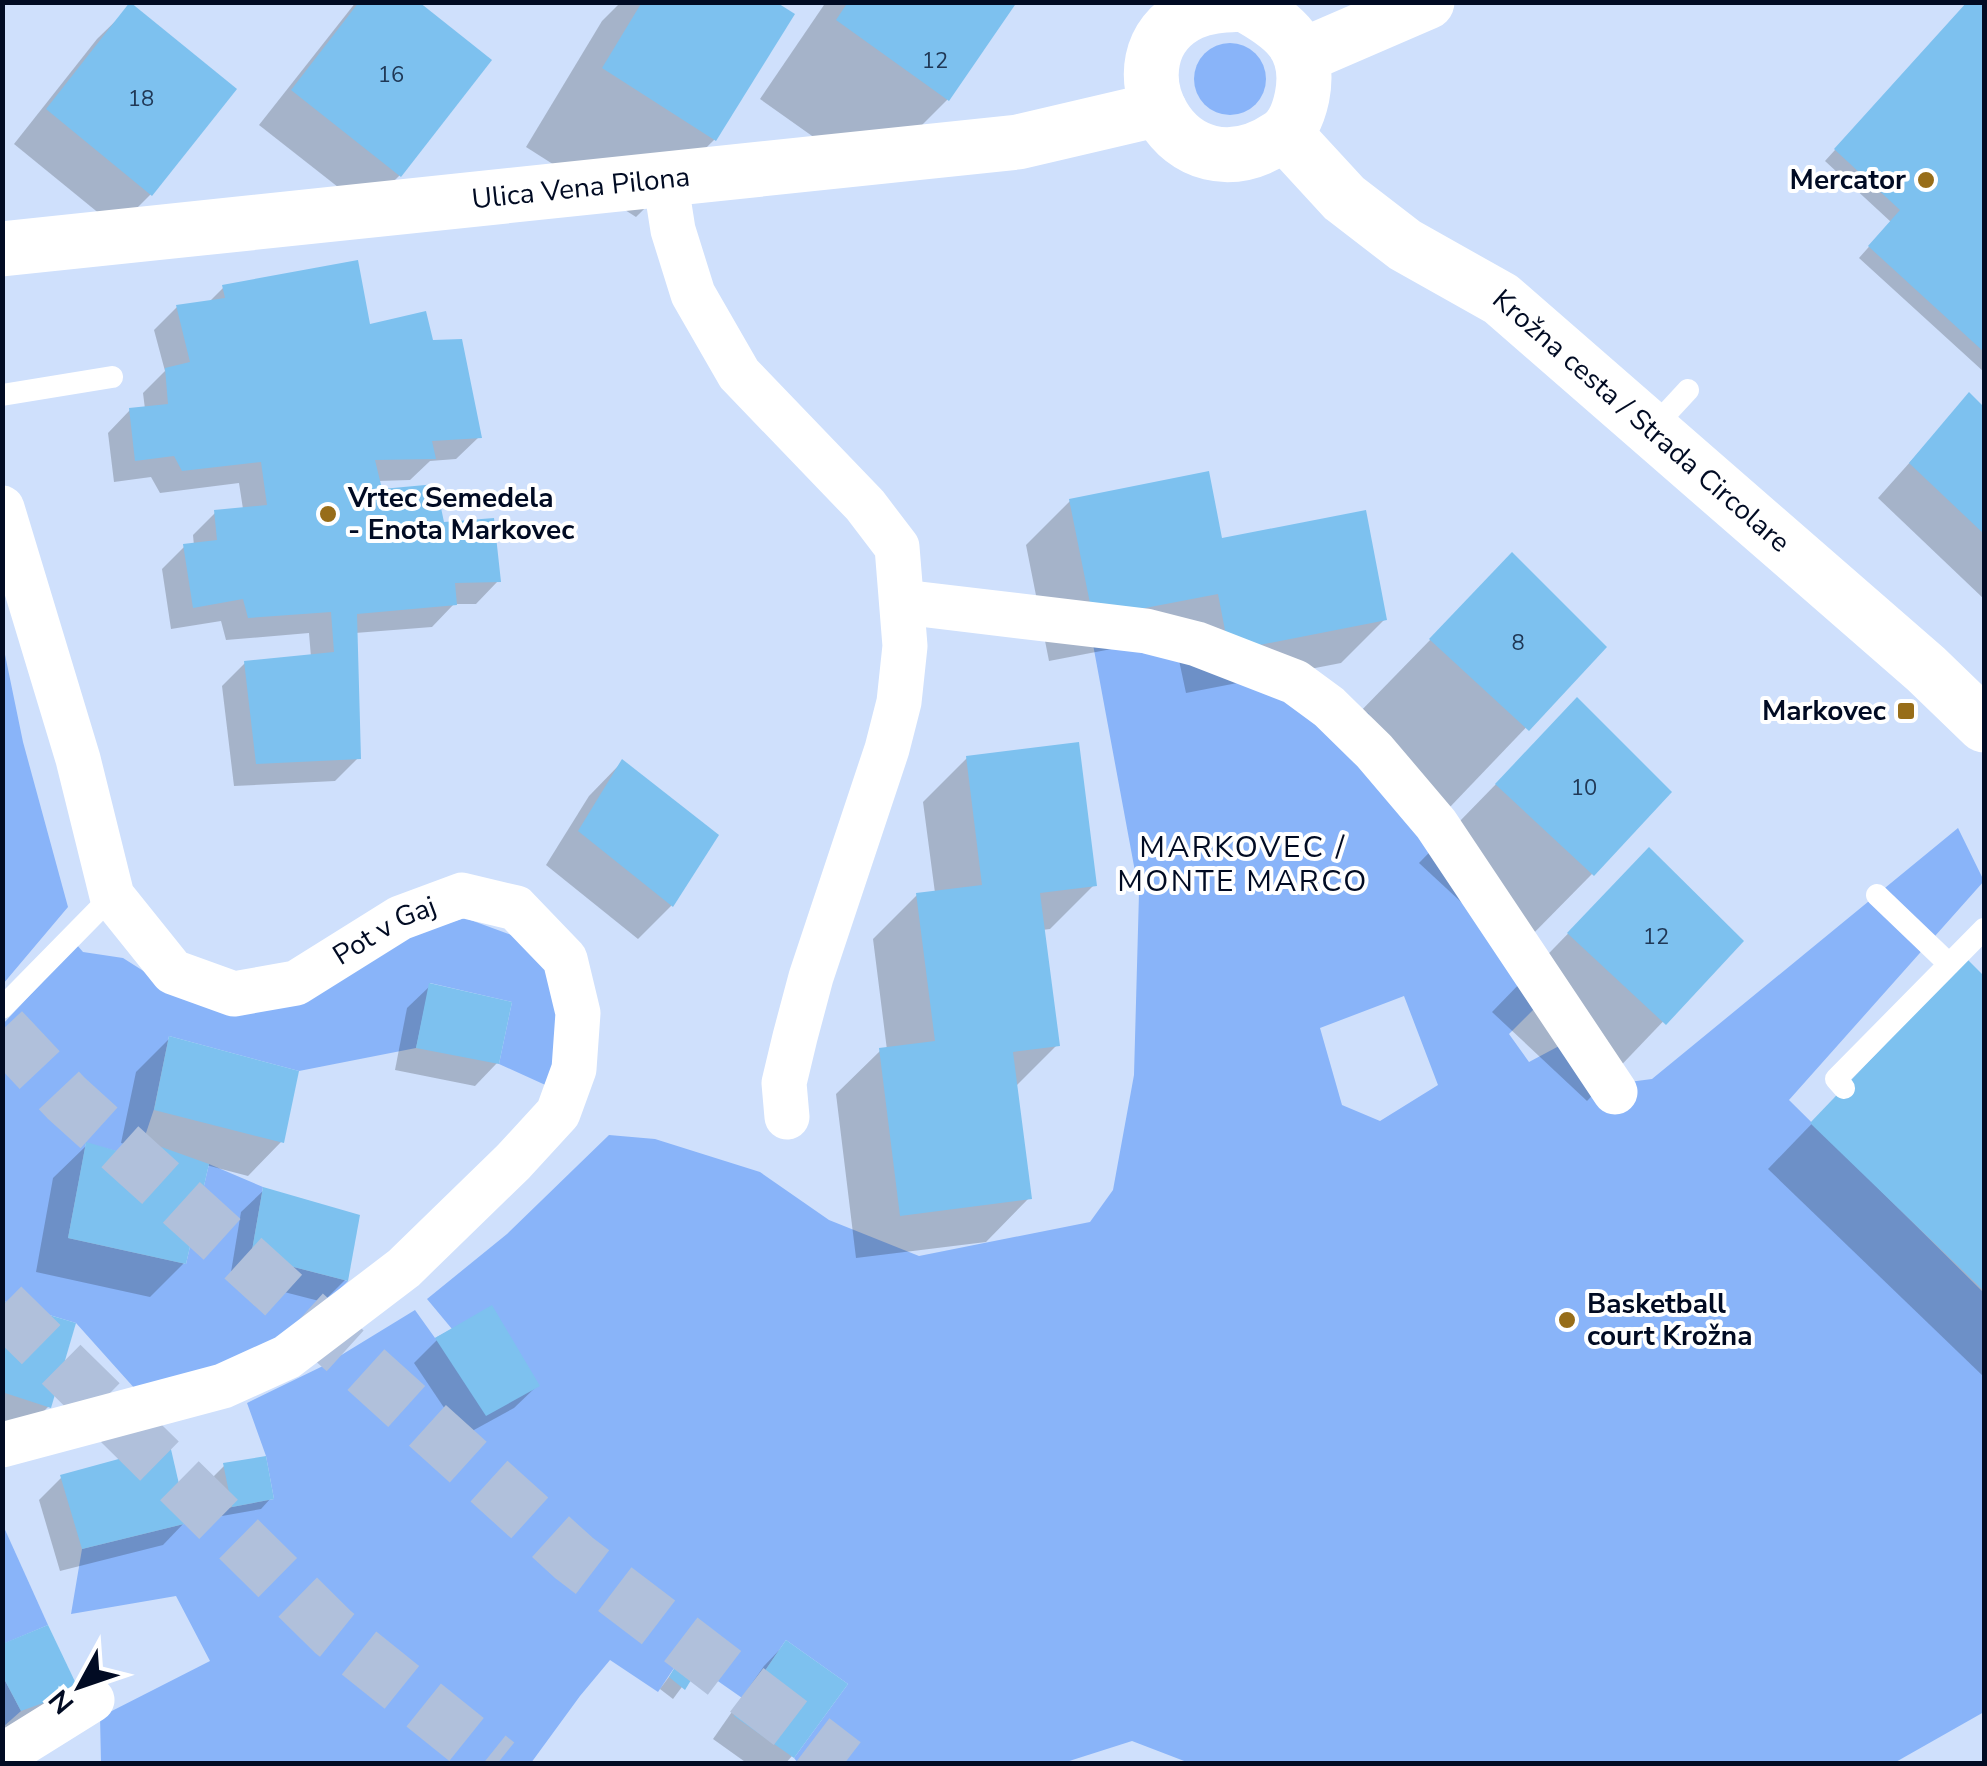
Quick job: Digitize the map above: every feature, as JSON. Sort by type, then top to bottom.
[{"type":"street","points":[[1302,56],[1426,2]]},
{"type":"street","points":[[1244,4],[1280,24],[1302,56],[1306,69],[1298,114],[1286,134],[1254,151],[1218,156],[1194,148],[1170,128],[1159,109],[1151,78],[1154,51],[1188,8],[1244,4]]},
{"type":"street","name":"Ulica Vena Pilona","points":[[2,249],[1018,142],[1159,109]]},
{"type":"street","name":"Krožna cesta / Strada Circolare","points":[[1286,134],[1344,198],[1405,245],[1501,299],[1926,669],[1984,725]]},
{"type":"street","points":[[665,179],[673,230],[693,294],[739,374],[865,506],[897,547],[904,646],[898,702],[887,749],[799,1022],[784,1084],[787,1117]]},
{"type":"street","name":"Pot v Gaj","points":[[2,508],[78,759],[112,896],[172,972],[234,994],[296,983],[400,918],[462,894],[516,908],[564,959],[578,1012],[574,1070],[558,1113],[404,1268],[286,1357],[223,1386],[2,1445]]},
{"type":"street","points":[[903,602],[1146,630],[1197,644],[1295,682],[1329,707],[1374,751],[1436,824],[1615,1092]]},
{"type":"street","points":[[2,1756],[92,1700]]},
{"type":"lane","points":[[2,395],[112,377]]},
{"type":"lane","points":[[1651,430],[1688,390]]},
{"type":"lane","points":[[1877,895],[1949,964]]},
{"type":"lane","points":[[2,1008],[112,896]]},
{"type":"lane","points":[[1844,1088],[1836,1079],[1984,929]]},
{"type":"shaded area","points":[[1230,43],[1256,53],[1266,79],[1256,105],[1230,115],[1204,105],[1194,79],[1204,53]]},
{"type":"shaded area","points":[[1092,639],[1329,696],[1368,713],[1443,822],[1539,1004],[1509,1034],[1529,1062],[1576,1037],[1629,1082],[1652,1079],[1958,828],[1984,881],[1789,1100],[1984,1293],[1984,1712],[1894,1763],[1192,1764],[1132,1741],[1063,1763],[798,1763],[794,1758],[848,1684],[786,1640],[745,1700],[682,1656],[658,1692],[610,1660],[531,1763],[101,1763],[100,1717],[210,1661],[176,1596],[71,1614],[82,1549],[274,1499],[266,1456],[247,1403],[325,1365],[415,1310],[435,1338],[452,1329],[427,1299],[507,1234],[609,1135],[655,1139],[760,1172],[829,1220],[919,1256],[1090,1222],[1113,1190],[1134,1075],[1139,893]],"holes":[[[1404,996],[1438,1085],[1380,1121],[1342,1105],[1320,1028]]]},
{"type":"shaded area","points":[[2,640],[23,742],[68,907],[3,984]]},
{"type":"shaded area","points":[[465,918],[517,937],[550,969],[565,1034],[552,1088],[499,1064],[512,1002],[430,983],[416,1048],[299,1071],[169,1036],[154,1109],[138,1157],[86,1143],[68,1238],[186,1264],[209,1164],[263,1187],[251,1256],[348,1281],[296,1333],[205,1370],[136,1390],[76,1323],[3,1301],[2,1025],[77,945],[83,952],[123,958],[189,1000]]},
{"type":"shaded area","points":[[2,1523],[48,1625],[3,1644],[2,1644]]},
{"type":"shaded area","points":[[2,1675],[21,1711],[3,1727],[2,1727]]},
{"type":"building","points":[[130,2],[237,89],[152,196],[46,109]]},
{"type":"building","points":[[359,2],[419,2],[492,60],[401,177],[291,90]]},
{"type":"building","points":[[642,2],[776,2],[795,14],[716,141],[602,68]]},
{"type":"building","points":[[848,2],[1017,2],[949,101],[836,20]]},
{"type":"building","name":"Mercator","points":[[1967,2],[1984,2],[1984,352],[1868,246],[1900,210],[1834,149]]},
{"type":"building","name":"Vrtec Semedela - Enota Markovec","points":[[358,260],[370,324],[426,311],[433,340],[462,339],[482,438],[432,441],[436,459],[375,460],[382,489],[436,484],[444,522],[494,518],[501,582],[455,583],[457,605],[357,614],[361,759],[256,764],[244,661],[334,652],[331,612],[248,618],[243,599],[193,608],[183,544],[217,540],[214,510],[267,505],[261,462],[182,471],[174,456],[135,461],[129,408],[168,404],[165,368],[190,362],[176,305],[225,298],[222,285]]},
{"type":"building","points":[[1969,392],[1984,407],[1984,534],[1909,463]]},
{"type":"building","points":[[1209,471],[1222,538],[1366,510],[1387,620],[1229,651],[1218,594],[1093,618],[1069,499]]},
{"type":"building","points":[[1512,552],[1607,647],[1529,731],[1429,639]]},
{"type":"building","points":[[1577,697],[1672,792],[1594,876],[1495,784]]},
{"type":"building","points":[[1079,742],[1097,886],[1040,893],[1060,1046],[1013,1052],[1032,1199],[900,1216],[879,1048],[935,1041],[916,893],[982,885],[966,756]]},
{"type":"building","points":[[622,759],[719,835],[673,907],[578,831]]},
{"type":"building","points":[[1649,847],[1744,941],[1666,1025],[1567,933]]},
{"type":"building","points":[[1967,959],[1984,976],[1984,1291],[1810,1123]]},
{"type":"building","points":[[429,983],[512,1002],[499,1064],[416,1048]]},
{"type":"building","points":[[169,1036],[299,1071],[284,1143],[154,1110]]},
{"type":"building","points":[[139,1139],[209,1164],[186,1264],[68,1238],[86,1142],[138,1157]]},
{"type":"building","points":[[263,1187],[360,1215],[348,1281],[251,1256]]},
{"type":"building","points":[[2,1301],[76,1323],[51,1408],[2,1392]]},
{"type":"building","points":[[492,1305],[540,1386],[486,1416],[435,1338]]},
{"type":"building","points":[[170,1445],[188,1523],[82,1549],[60,1475]]},
{"type":"building","points":[[266,1456],[274,1499],[232,1507],[223,1463]]},
{"type":"building","points":[[48,1625],[79,1690],[21,1711],[2,1675],[2,1644]]},
{"type":"building","points":[[786,1640],[848,1684],[794,1758],[734,1716]]},
{"type":"building","points":[[682,1655],[699,1667],[685,1690],[669,1677]]},
{"type":"tunnel","points":[[2,1030],[66,1098],[574,1558],[844,1764]]},
{"type":"tunnel","points":[[2,1306],[333,1632],[497,1764]]},
{"type":"place","name":"Mercator","points":[[1926,180]]},
{"type":"place","name":"Vrtec Semedela - Enota Markovec","points":[[328,514]]},
{"type":"place","name":"Markovec","points":[[1906,711]]},
{"type":"place","name":"Basketball court Krožna","points":[[1567,1320]]},
{"type":"district","name":"MARKOVEC / MONTE MARCO","points":[[1243,864]]}]
